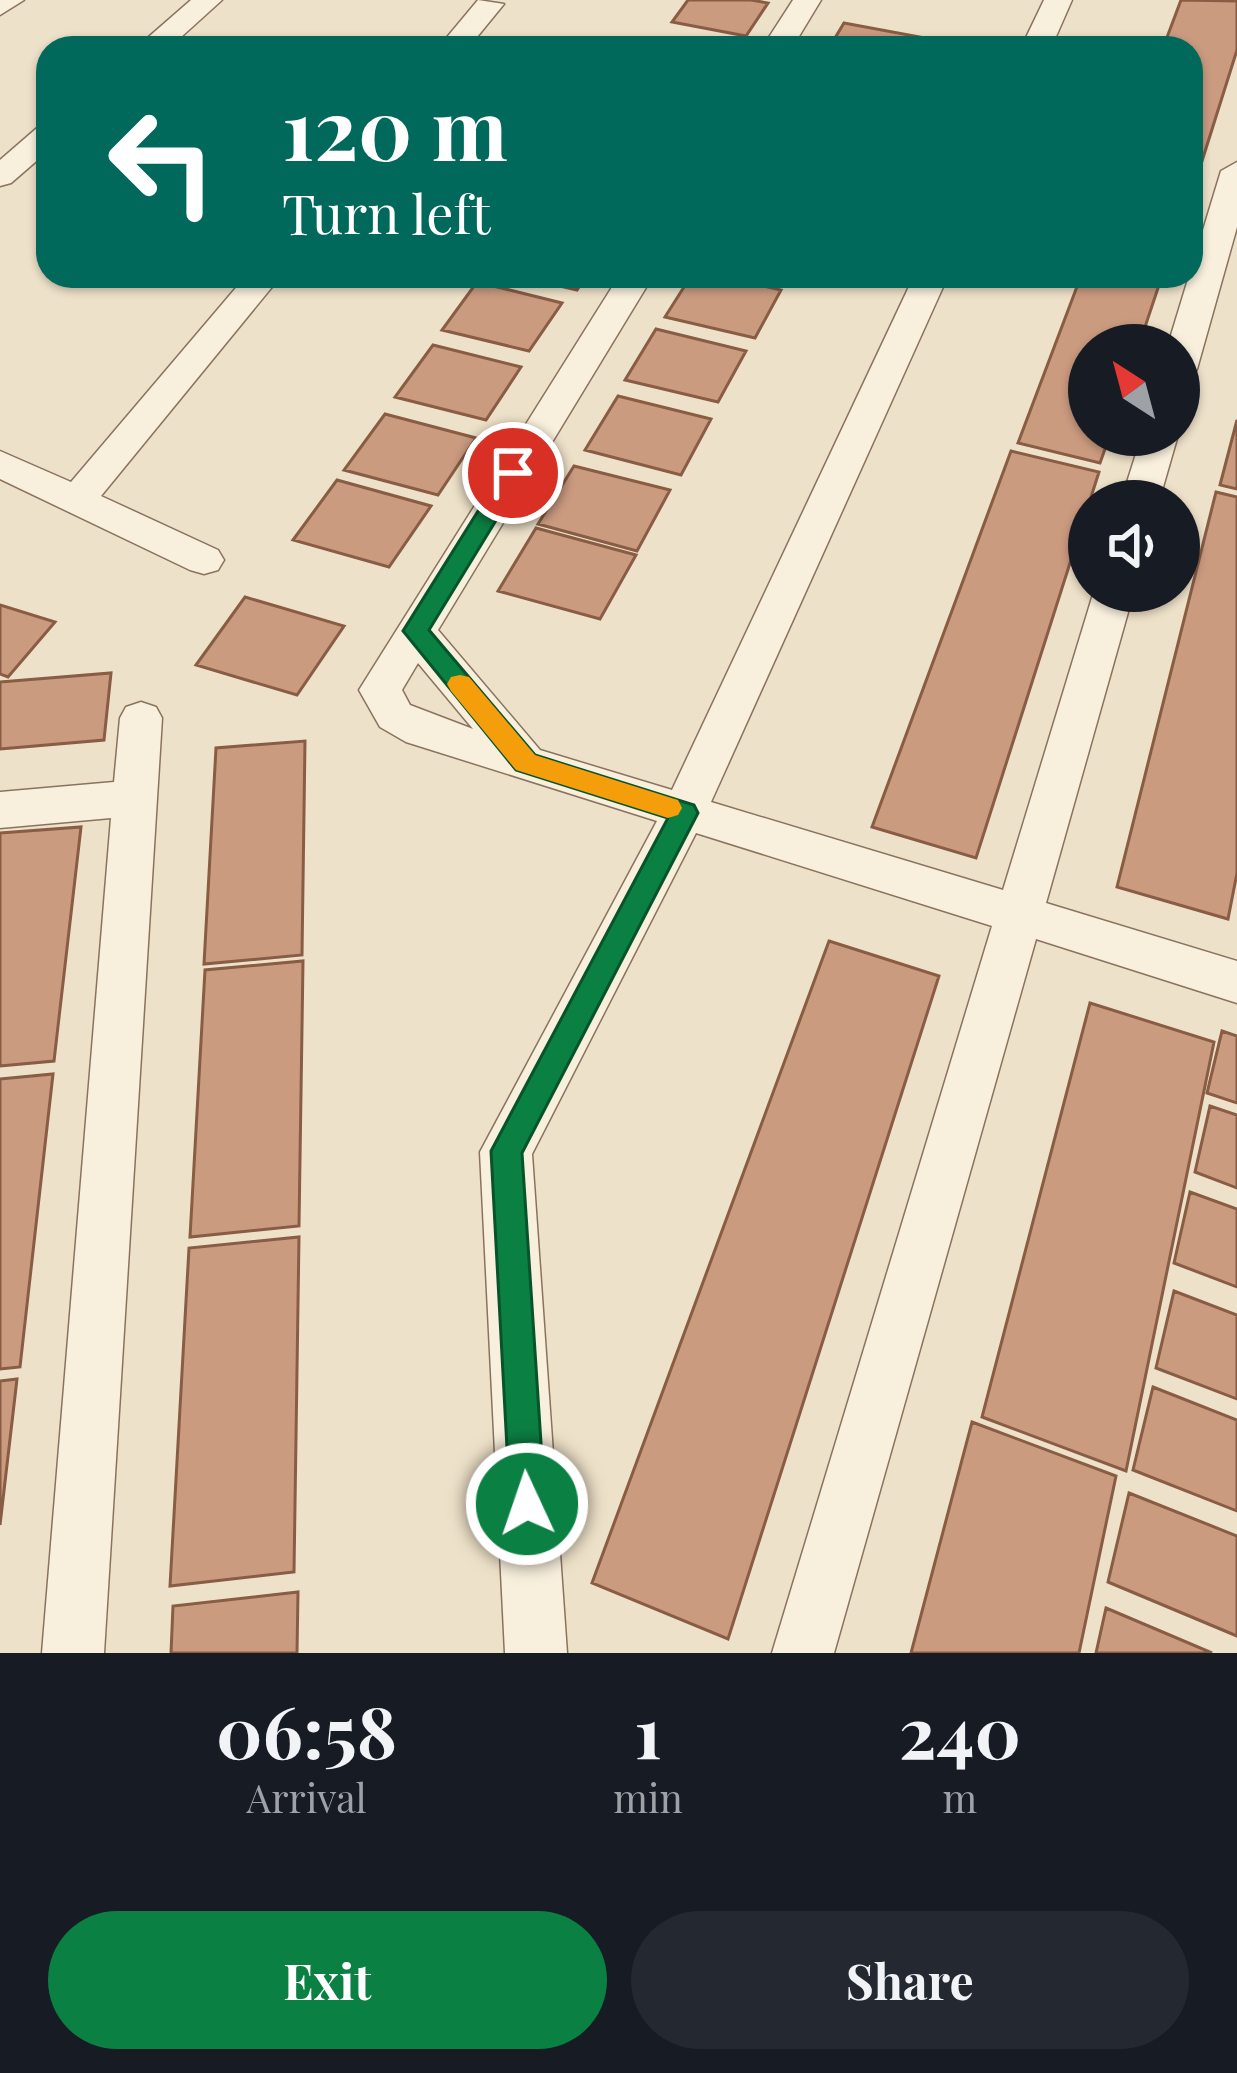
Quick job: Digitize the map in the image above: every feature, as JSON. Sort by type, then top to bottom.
[{"type":"street","points":[[0,7],[10,0]]},
{"type":"street","points":[[165,36],[208,0]]},
{"type":"street","points":[[458,0],[494,2]]},
{"type":"street","points":[[784,36],[807,0]]},
{"type":"street","points":[[1042,36],[1058,0]]},
{"type":"street","points":[[464,36],[494,2]]},
{"type":"street","points":[[0,176],[36,145]]},
{"type":"street","points":[[1203,287],[1237,171]]},
{"type":"street","points":[[77,500],[254,288]]},
{"type":"street","points":[[629,288],[380,690],[394,716],[421,730],[684,813],[1237,982]]},
{"type":"street","points":[[536,1653],[506,1151],[684,813],[925,288]]},
{"type":"street","points":[[1192,324],[1203,288]]},
{"type":"street","points":[[0,464],[204,560]]},
{"type":"street","points":[[803,1653],[1108,612]]},
{"type":"street","points":[[416,631],[525,762]]},
{"type":"street","points":[[73,1653],[141,718]]},
{"type":"street","points":[[0,811],[135,798]]},
{"type":"building","points":[[688,0],[768,3],[746,36],[672,22]]},
{"type":"building","points":[[1181,0],[1237,1],[1237,50],[1203,158],[1203,36],[1168,36]]},
{"type":"building","points":[[844,23],[915,36],[836,36]]},
{"type":"building","points":[[473,288],[501,288],[562,303],[529,351],[442,330]]},
{"type":"building","points":[[683,288],[781,290],[755,338],[665,317]]},
{"type":"building","points":[[1076,288],[1158,288],[1146,324],[1068,324],[1068,455],[1018,443]]},
{"type":"building","points":[[656,329],[746,351],[718,402],[625,380]]},
{"type":"building","points":[[433,345],[521,367],[486,420],[395,397]]},
{"type":"building","points":[[618,396],[711,419],[681,475],[585,450]]},
{"type":"building","points":[[385,414],[476,438],[438,495],[344,470]]},
{"type":"building","points":[[1237,420],[1237,489],[1220,485]]},
{"type":"building","points":[[1011,451],[1099,472],[1096,480],[1068,480],[1068,569],[976,858],[872,827]]},
{"type":"building","points":[[1071,456],[1102,456],[1100,463]]},
{"type":"building","points":[[574,466],[670,490],[637,551],[538,524]]},
{"type":"building","points":[[337,480],[431,506],[389,567],[293,540]]},
{"type":"building","points":[[1216,492],[1237,497],[1237,873],[1228,919],[1117,887],[1186,612],[1200,612],[1200,556]]},
{"type":"building","points":[[536,528],[636,555],[600,619],[498,591]]},
{"type":"building","points":[[245,597],[344,626],[297,695],[196,665]]},
{"type":"building","points":[[0,605],[55,622],[8,677],[0,674]]},
{"type":"building","points":[[111,673],[104,740],[0,749],[0,682]]},
{"type":"building","points":[[305,741],[302,955],[204,964],[216,748]]},
{"type":"building","points":[[81,827],[54,1061],[0,1066],[0,833]]},
{"type":"building","points":[[829,941],[939,976],[728,1639],[592,1583]]},
{"type":"building","points":[[303,961],[299,1226],[190,1237],[205,970]]},
{"type":"building","points":[[1090,1003],[1214,1042],[1126,1471],[982,1417]]},
{"type":"building","points":[[1222,1031],[1237,1036],[1237,1103],[1207,1093]]},
{"type":"building","points":[[53,1074],[20,1367],[0,1369],[0,1079]]},
{"type":"building","points":[[1210,1106],[1237,1115],[1237,1188],[1195,1172]]},
{"type":"building","points":[[1190,1192],[1237,1209],[1237,1287],[1174,1263]]},
{"type":"building","points":[[299,1237],[294,1572],[170,1586],[189,1248]]},
{"type":"building","points":[[1174,1291],[1237,1315],[1237,1399],[1156,1368]]},
{"type":"building","points":[[17,1379],[0,1525],[0,1381]]},
{"type":"building","points":[[1153,1387],[1237,1420],[1237,1511],[1133,1470]]},
{"type":"building","points":[[972,1422],[1116,1476],[1079,1653],[911,1653]]},
{"type":"building","points":[[1129,1493],[1237,1536],[1237,1636],[1108,1582]]},
{"type":"building","points":[[298,1592],[297,1653],[171,1653],[173,1606]]},
{"type":"building","points":[[1106,1608],[1212,1653],[1096,1653]]},
{"type":"slow traffic","points":[[460,684],[525,762],[668,808]]},
{"type":"route","points":[[513,473],[416,631],[525,762],[684,813],[506,1151],[527,1504]]}]
